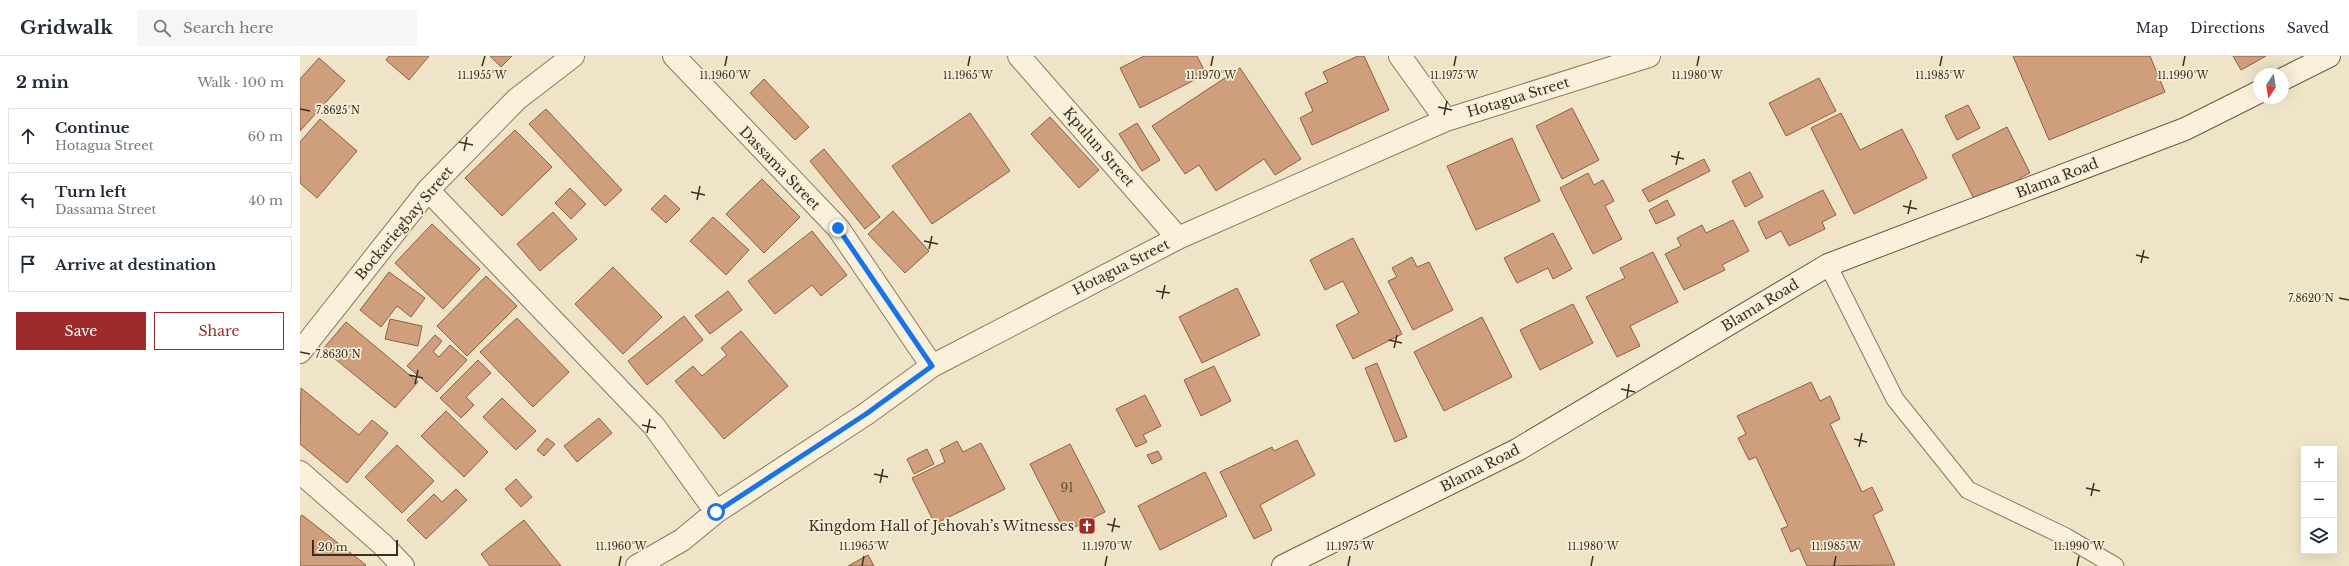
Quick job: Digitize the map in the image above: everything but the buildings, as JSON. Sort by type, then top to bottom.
[{"type":"street","name":"Bockariegbay Street","points":[[300,352],[428,190],[517,99],[573,56]]},
{"type":"street","name":"Dassama Street","points":[[674,56],[838,228],[932,366]]},
{"type":"street","name":"Kpulun Street","points":[[1019,56],[1178,238]]},
{"type":"street","points":[[1400,56],[1446,120]]},
{"type":"street","name":"Hotagua Street","points":[[637,566],[682,540],[716,512],[866,414],[932,366],[1178,238],[1446,120],[1649,56]]},
{"type":"street","points":[[2289,76],[2329,56]]},
{"type":"street","name":"Blama Road","points":[[1283,566],[1517,450],[1828,265],[2185,129],[2253,95]]},
{"type":"street","points":[[428,190],[654,426],[716,512]]},
{"type":"street","points":[[300,472],[384,545],[403,566]]},
{"type":"lane","points":[[1828,265],[1895,399],[1968,490],[2066,537],[2115,566]]},
{"type":"place","name":"Kingdom Hall of Jehovah’s Witnesses","points":[[1087,526]]},
{"type":"route","points":[[716,512],[866,414],[932,366],[838,228]]}]
